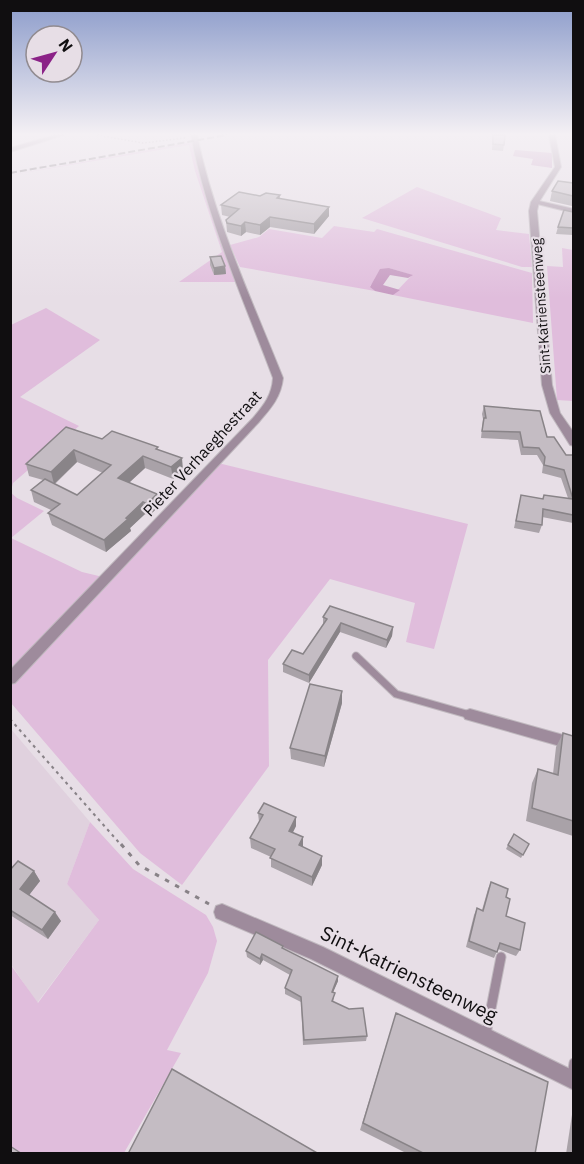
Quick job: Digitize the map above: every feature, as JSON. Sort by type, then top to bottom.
[{"type":"street","name":"Pieter Verhaeghestraat","points":[[10,679],[275,398],[278,378],[206,189]]},
{"type":"street","points":[[543,189],[535,202],[573,211]]},
{"type":"street","name":"Sint-Katriensteenweg","points":[[535,202],[547,385],[555,413],[573,443]]},
{"type":"street","points":[[470,715],[573,744]]},
{"type":"street","name":"Sint-Katriensteenweg","points":[[222,912],[317,953],[485,1037],[573,1075]]},
{"type":"lane","points":[[356,656],[396,694],[470,715]]},
{"type":"lane","points":[[485,1037],[501,957]]},
{"type":"path","points":[[10,719],[139,865],[222,912]]},
{"type":"shaded area","points":[[201,189],[205,189],[235,282],[179,282],[222,252]]},
{"type":"shaded area","points":[[413,189],[423,189],[501,218],[496,230],[529,234],[532,267],[522,267],[362,218]]},
{"type":"shaded area","points":[[334,226],[374,232],[377,229],[532,273],[533,323],[393,295],[412,275],[389,268],[370,286],[375,291],[240,267],[230,245],[259,237],[269,229],[322,238]]},
{"type":"shaded area","points":[[562,248],[573,250],[573,401],[557,400],[547,266],[563,267]]},
{"type":"shaded area","points":[[389,268],[413,275],[408,278],[390,275],[383,285],[400,290],[393,295],[375,291],[370,287],[380,269]]},
{"type":"shaded area","points":[[46,308],[100,340],[20,397],[79,426],[13,483],[11,491],[11,325]]},
{"type":"shaded area","points":[[218,463],[468,524],[434,649],[406,642],[415,603],[330,579],[268,660],[269,766],[182,885],[140,853],[11,703],[10,685],[92,601]]},
{"type":"shaded area","points":[[10,492],[17,498],[44,511],[11,538],[82,572],[103,577],[10,672]]},
{"type":"shaded area","points":[[10,728],[90,822],[67,884],[99,920],[37,1003],[11,964]]},
{"type":"shaded area","points":[[90,822],[133,869],[206,915],[217,941],[208,973],[167,1050],[181,1053],[124,1153],[11,1153],[10,964],[38,1003],[99,920],[67,884]]},
{"type":"building","points":[[573,189],[573,196],[552,191]]},
{"type":"building","points":[[239,192],[260,196],[266,193],[280,195],[277,198],[329,207],[314,224],[270,217],[260,225],[245,222],[241,226],[227,223],[226,220],[239,209],[221,205]]},
{"type":"building","points":[[564,210],[573,212],[573,228],[558,227]]},
{"type":"building","points":[[221,256],[225,266],[214,268],[210,257]]},
{"type":"building","points":[[484,406],[540,411],[547,437],[554,437],[566,455],[573,455],[573,499],[564,470],[544,465],[545,457],[539,448],[523,447],[520,432],[482,431],[484,418],[486,418]]},
{"type":"building","points":[[66,427],[102,439],[112,431],[182,458],[171,467],[143,456],[118,478],[157,494],[147,504],[143,502],[104,540],[48,513],[60,504],[31,490],[45,479],[77,495],[111,465],[74,450],[51,472],[26,464]]},
{"type":"building","points":[[521,495],[543,499],[544,495],[573,499],[573,515],[543,509],[542,525],[516,521]]},
{"type":"building","points":[[330,606],[393,627],[387,640],[341,623],[309,675],[283,664],[292,650],[303,654],[327,619],[323,617]]},
{"type":"building","points":[[310,684],[342,691],[325,756],[290,748]]},
{"type":"building","points":[[563,733],[573,736],[573,821],[532,808],[538,769],[558,775]]},
{"type":"building","points":[[264,803],[296,817],[289,831],[303,837],[299,845],[322,856],[312,877],[270,858],[275,849],[250,838],[263,815],[258,813]]},
{"type":"building","points":[[514,834],[529,844],[523,855],[508,845]]},
{"type":"building","points":[[18,861],[34,871],[20,889],[55,912],[42,930],[10,910],[10,870]]},
{"type":"building","points":[[491,882],[508,889],[506,897],[510,899],[506,916],[525,923],[520,950],[500,943],[497,952],[469,941],[477,908],[483,911]]},
{"type":"building","points":[[256,932],[283,946],[282,948],[338,976],[332,992],[335,993],[332,1001],[349,1009],[363,1008],[367,1036],[304,1040],[301,997],[285,988],[292,970],[262,954],[260,959],[246,951]]},
{"type":"building","points":[[396,1013],[548,1082],[535,1154],[425,1154],[363,1123]]},
{"type":"building","points":[[172,1069],[319,1154],[128,1154]]},
{"type":"building","points":[[10,1146],[22,1154],[10,1154]]}]
